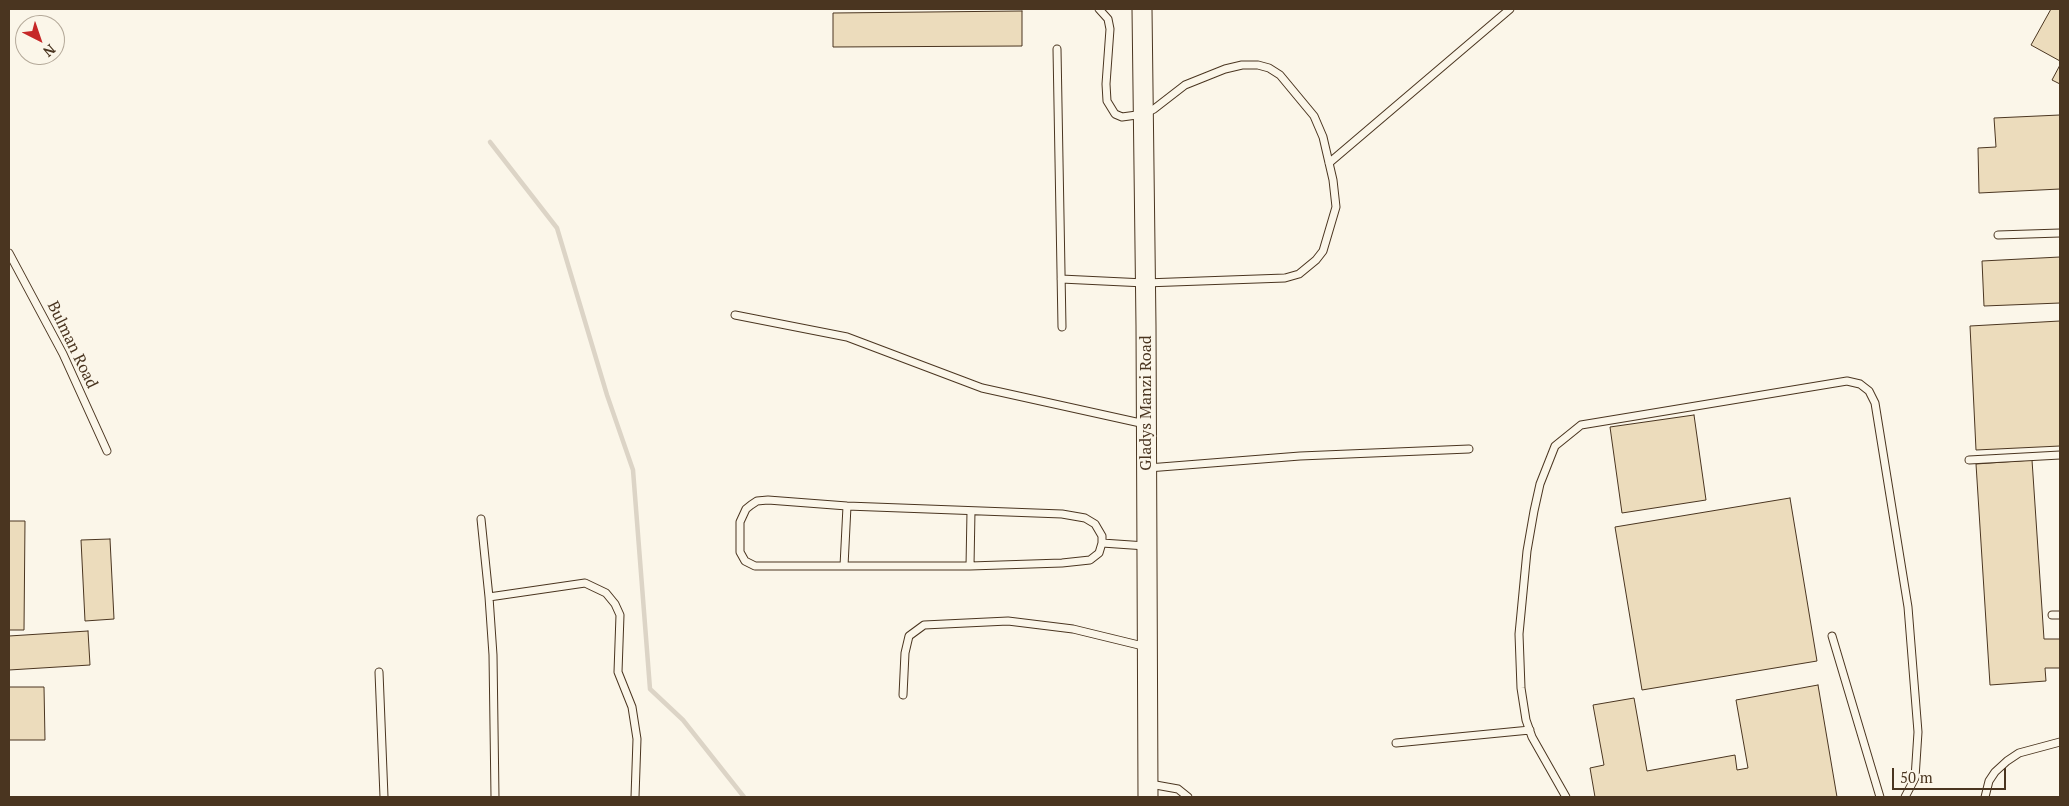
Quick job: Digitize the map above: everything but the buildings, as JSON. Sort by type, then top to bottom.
[{"type":"main road","name":"Gladys Manzi Road","points":[[1142,9],[1148,790]]},
{"type":"lane","points":[[1061,279],[1145,283],[1285,278],[1299,274],[1316,260],[1323,251],[1336,207],[1323,137],[1314,116],[1280,75],[1258,65],[1242,65],[1203,76],[1185,85],[1154,109],[1144,114],[1122,117],[1115,114],[1107,101],[1106,84],[1110,29],[1108,19],[1099,9]]},
{"type":"lane","points":[[1329,163],[1510,9]]},
{"type":"lane","points":[[1057,49],[1062,327]]},
{"type":"lane","points":[[1998,235],[2060,233]]},
{"type":"lane","name":"Bulman Road","points":[[9,253],[63,354],[107,451]]},
{"type":"lane","points":[[735,315],[848,337],[982,388],[1145,424]]},
{"type":"lane","points":[[1566,797],[1526,720],[1521,679],[1519,634],[1522,591],[1534,511],[1540,484],[1555,446],[1581,425],[1847,381],[1860,384],[1869,391],[1875,403],[1908,607],[1918,732],[1915,778],[1905,797]]},
{"type":"lane","points":[[1145,468],[1300,456],[1469,449]]},
{"type":"lane","points":[[1969,460],[2060,455]]},
{"type":"lane","points":[[768,500],[847,506],[971,511],[1062,514],[1085,518],[1095,524],[1102,536],[1102,542],[1096,556],[1083,562],[970,566],[755,566],[749,564],[740,552],[740,522],[746,509],[757,501],[768,500]]},
{"type":"lane","points":[[844,566],[847,506]]},
{"type":"lane","points":[[970,566],[971,511]]},
{"type":"lane","points":[[481,519],[493,654],[495,797]]},
{"type":"lane","points":[[1102,542],[1147,546]]},
{"type":"lane","points":[[489,597],[585,583],[606,593],[615,604],[620,615],[618,672],[632,707],[637,739],[636,797]]},
{"type":"lane","points":[[2052,616],[2060,615]]},
{"type":"lane","points":[[903,695],[905,653],[909,636],[924,625],[1008,621],[1074,630],[1147,647]]},
{"type":"lane","points":[[1832,636],[1880,797]]},
{"type":"lane","points":[[379,672],[384,797]]},
{"type":"lane","points":[[1396,743],[1530,730]]},
{"type":"lane","points":[[1985,797],[1989,781],[1995,772],[2007,761],[2019,753],[2060,742]]},
{"type":"lane","points":[[1148,790],[1178,789],[1188,797]]},
{"type":"waterway","points":[[490,142],[557,228],[607,395],[633,470],[650,689],[683,720],[744,797]]}]
